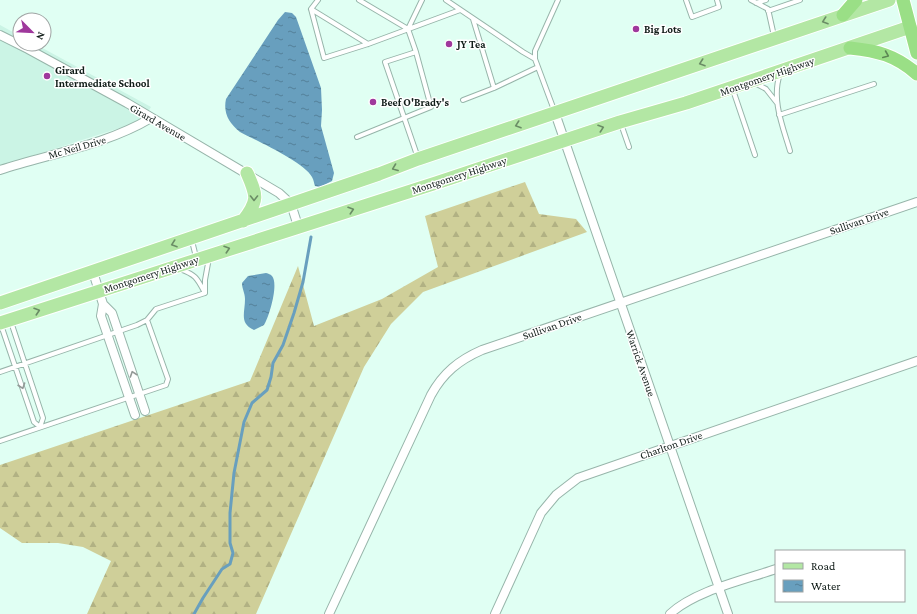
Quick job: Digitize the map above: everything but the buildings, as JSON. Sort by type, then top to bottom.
[{"type":"highway","points":[[844,15],[856,0]]},
{"type":"highway","points":[[903,0],[914,26],[917,53]]},
{"type":"highway","points":[[850,48],[874,50],[887,55],[917,74]]},
{"type":"main road","name":"Montgomery Highway","points":[[0,303],[379,174],[418,159],[889,0]]},
{"type":"main road","name":"Montgomery Highway","points":[[4,322],[620,122],[686,103],[914,26]]},
{"type":"main road","points":[[243,220],[255,204],[254,189],[247,173]]},
{"type":"street","name":"Girard Avenue","points":[[0,35],[34,52],[247,173],[279,193],[291,204]]},
{"type":"street","name":"Warrick Avenue","points":[[555,113],[728,614]]},
{"type":"street","name":"Mc Neil Drive","points":[[0,170],[101,141],[151,118]]},
{"type":"street","name":"Sullivan Drive","points":[[329,614],[431,395],[447,372],[462,360],[482,350],[917,202]]},
{"type":"street","points":[[291,204],[298,226]]},
{"type":"street","points":[[93,272],[103,304],[101,316],[135,415]]},
{"type":"street","points":[[103,304],[112,313],[145,411]]},
{"type":"street","name":"Charlton Drive","points":[[495,614],[539,518],[548,504],[570,483],[586,474],[917,361]]},
{"type":"street","points":[[670,614],[689,600],[718,588],[775,569]]},
{"type":"lane","points":[[311,9],[318,0]]},
{"type":"lane","points":[[357,137],[431,107],[408,29],[360,0]]},
{"type":"lane","points":[[408,29],[422,0]]},
{"type":"lane","points":[[446,0],[535,59]]},
{"type":"lane","points":[[555,113],[535,59],[535,52],[558,0]]},
{"type":"lane","points":[[686,0],[692,16],[719,7],[716,0]]},
{"type":"lane","points":[[751,0],[768,9],[775,38]]},
{"type":"lane","points":[[756,3],[766,0]]},
{"type":"lane","points":[[768,11],[800,0]]},
{"type":"lane","points":[[311,9],[324,58],[368,44],[460,10]]},
{"type":"lane","points":[[311,9],[368,44]]},
{"type":"lane","points":[[472,18],[494,88]]},
{"type":"lane","points":[[416,52],[385,62],[418,159]]},
{"type":"lane","points":[[463,100],[494,88],[538,67]]},
{"type":"lane","points":[[781,71],[777,82],[779,115],[790,151]]},
{"type":"lane","points":[[752,81],[766,89],[778,104]]},
{"type":"lane","points":[[779,115],[874,84]]},
{"type":"lane","points":[[732,87],[755,155]]},
{"type":"lane","points":[[620,122],[629,147]]},
{"type":"lane","points":[[191,238],[197,259]]},
{"type":"lane","points":[[205,293],[205,280],[210,255]]},
{"type":"lane","points":[[174,267],[193,274],[197,278],[205,293]]},
{"type":"lane","points":[[0,372],[119,332],[147,320],[156,310],[205,293]]},
{"type":"lane","points":[[0,441],[166,385],[168,379],[147,320]]},
{"type":"lane","points":[[4,322],[24,364],[43,418],[40,427]]},
{"type":"lane","points":[[4,322],[15,367],[34,422],[40,427]]},
{"type":"shaded area","name":"Girard Intermediate School","points":[[0,25],[12,32],[12,52],[50,52],[151,107],[142,121],[0,166]]},
{"type":"green space","points":[[525,182],[539,214],[576,219],[587,232],[423,292],[391,324],[364,367],[256,614],[87,614],[111,561],[83,547],[58,543],[22,543],[0,528],[0,465],[250,381],[298,266],[314,326],[382,299],[438,267],[425,216]]},
{"type":"water","points":[[285,12],[292,13],[296,17],[321,88],[321,126],[334,173],[332,181],[320,187],[315,186],[312,177],[300,165],[279,152],[240,132],[230,121],[225,109],[226,99],[278,20]]},
{"type":"water","points":[[266,273],[271,275],[274,280],[274,293],[264,325],[254,330],[246,324],[245,321],[245,297],[242,283],[248,276]]},
{"type":"waterway","points":[[194,614],[222,569],[230,564],[233,553],[230,543],[230,513],[234,473],[244,422],[252,403],[267,390],[273,363],[283,345],[303,282],[311,237]]},
{"type":"place","name":"Big Lots","points":[[636,29]]},
{"type":"place","name":"JY Tea","points":[[449,44]]},
{"type":"place","name":"Girard Intermediate School","points":[[47,76]]},
{"type":"place","name":"Beef O'Brady's","points":[[373,102]]}]
